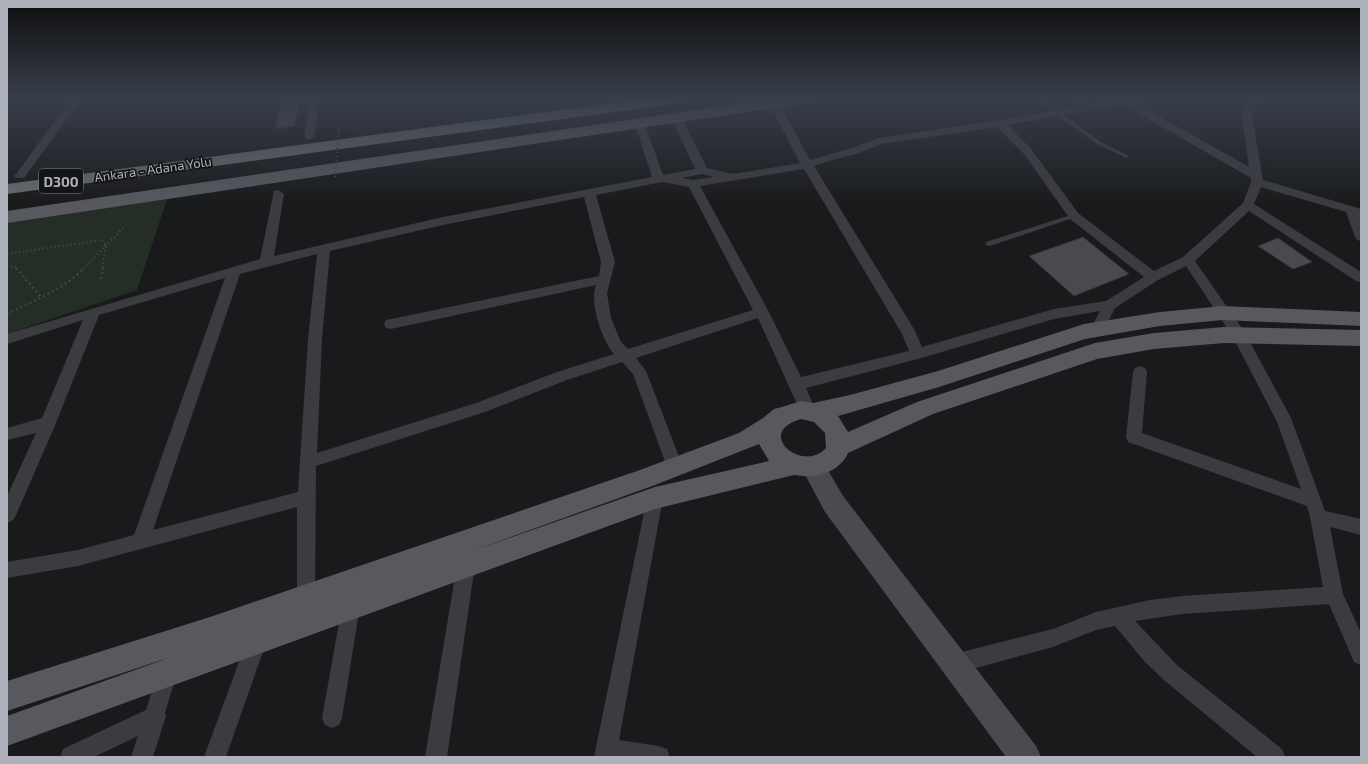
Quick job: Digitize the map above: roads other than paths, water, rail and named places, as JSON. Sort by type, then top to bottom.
[{"type":"highway","name":"Ankara - Adana Yolu","points":[[14,177],[321,134]]},
{"type":"highway","name":"Ankara - Adana Yolu","points":[[7,189],[446,134]]},
{"type":"main road","points":[[7,205],[530,134]]},
{"type":"main road","points":[[7,217],[544,134]]},
{"type":"main road","points":[[7,696],[210,631],[675,468],[747,440],[771,425],[777,417],[787,412],[807,411],[939,379],[1084,332],[1160,319],[1223,313],[1361,319]]},
{"type":"main road","points":[[7,731],[256,640],[655,498],[831,459],[839,446],[925,408],[1095,351],[1154,341],[1239,335],[1361,338]]},
{"type":"main road","points":[[807,411],[831,423],[837,432],[839,446]]},
{"type":"main road","points":[[771,425],[768,438],[773,451],[782,460],[803,466]]},
{"type":"street","points":[[14,177],[49,134]]},
{"type":"street","points":[[643,134],[658,178]]},
{"type":"street","points":[[686,134],[702,171]]},
{"type":"street","points":[[790,134],[807,165],[909,333],[918,354]]},
{"type":"street","points":[[658,178],[693,184],[807,165],[829,157],[852,152],[878,141],[928,134]]},
{"type":"street","points":[[1010,134],[1028,152],[1061,200],[1074,216],[1153,277]]},
{"type":"street","points":[[1179,134],[1256,179],[1356,212],[1361,237]]},
{"type":"street","points":[[797,384],[918,354],[1054,314],[1110,305],[1153,277],[1188,260],[1248,205],[1256,179],[1250,134]]},
{"type":"street","points":[[7,338],[266,262],[443,221],[658,178],[702,171],[731,177]]},
{"type":"street","points":[[693,184],[762,312],[797,384],[807,411]]},
{"type":"street","points":[[589,193],[608,262],[605,279],[600,293],[604,318],[615,345],[639,371],[675,468]]},
{"type":"street","points":[[266,262],[278,194]]},
{"type":"street","points":[[1248,205],[1361,278]]},
{"type":"street","points":[[306,598],[306,497],[315,339],[324,248]]},
{"type":"street","points":[[1188,260],[1239,335],[1285,422],[1319,517],[1334,595],[1361,655]]},
{"type":"street","points":[[141,540],[234,271]]},
{"type":"street","points":[[391,324],[605,279]]},
{"type":"street","points":[[1097,330],[1110,305]]},
{"type":"street","points":[[7,515],[48,423],[93,312]]},
{"type":"street","points":[[308,462],[480,408],[562,376],[762,312]]},
{"type":"street","points":[[1140,372],[1134,437],[1313,501]]},
{"type":"street","points":[[7,434],[48,423]]},
{"type":"street","points":[[803,466],[834,504],[1025,757]]},
{"type":"street","points":[[7,570],[78,558],[306,497]]},
{"type":"street","points":[[655,498],[606,753],[659,757]]},
{"type":"street","points":[[1319,517],[1361,527]]},
{"type":"street","points":[[436,757],[466,565]]},
{"type":"street","points":[[954,664],[1053,638],[1096,621],[1150,609],[1182,605],[1334,595]]},
{"type":"street","points":[[332,718],[351,606]]},
{"type":"street","points":[[1118,615],[1130,632],[1155,659],[1274,757]]},
{"type":"street","points":[[215,757],[256,640]]},
{"type":"street","points":[[142,757],[156,716],[167,673]]},
{"type":"street","points":[[71,757],[156,716]]},
{"type":"lane","points":[[1086,134],[1099,143],[1126,156]]},
{"type":"lane","points":[[988,244],[1074,216]]}]
